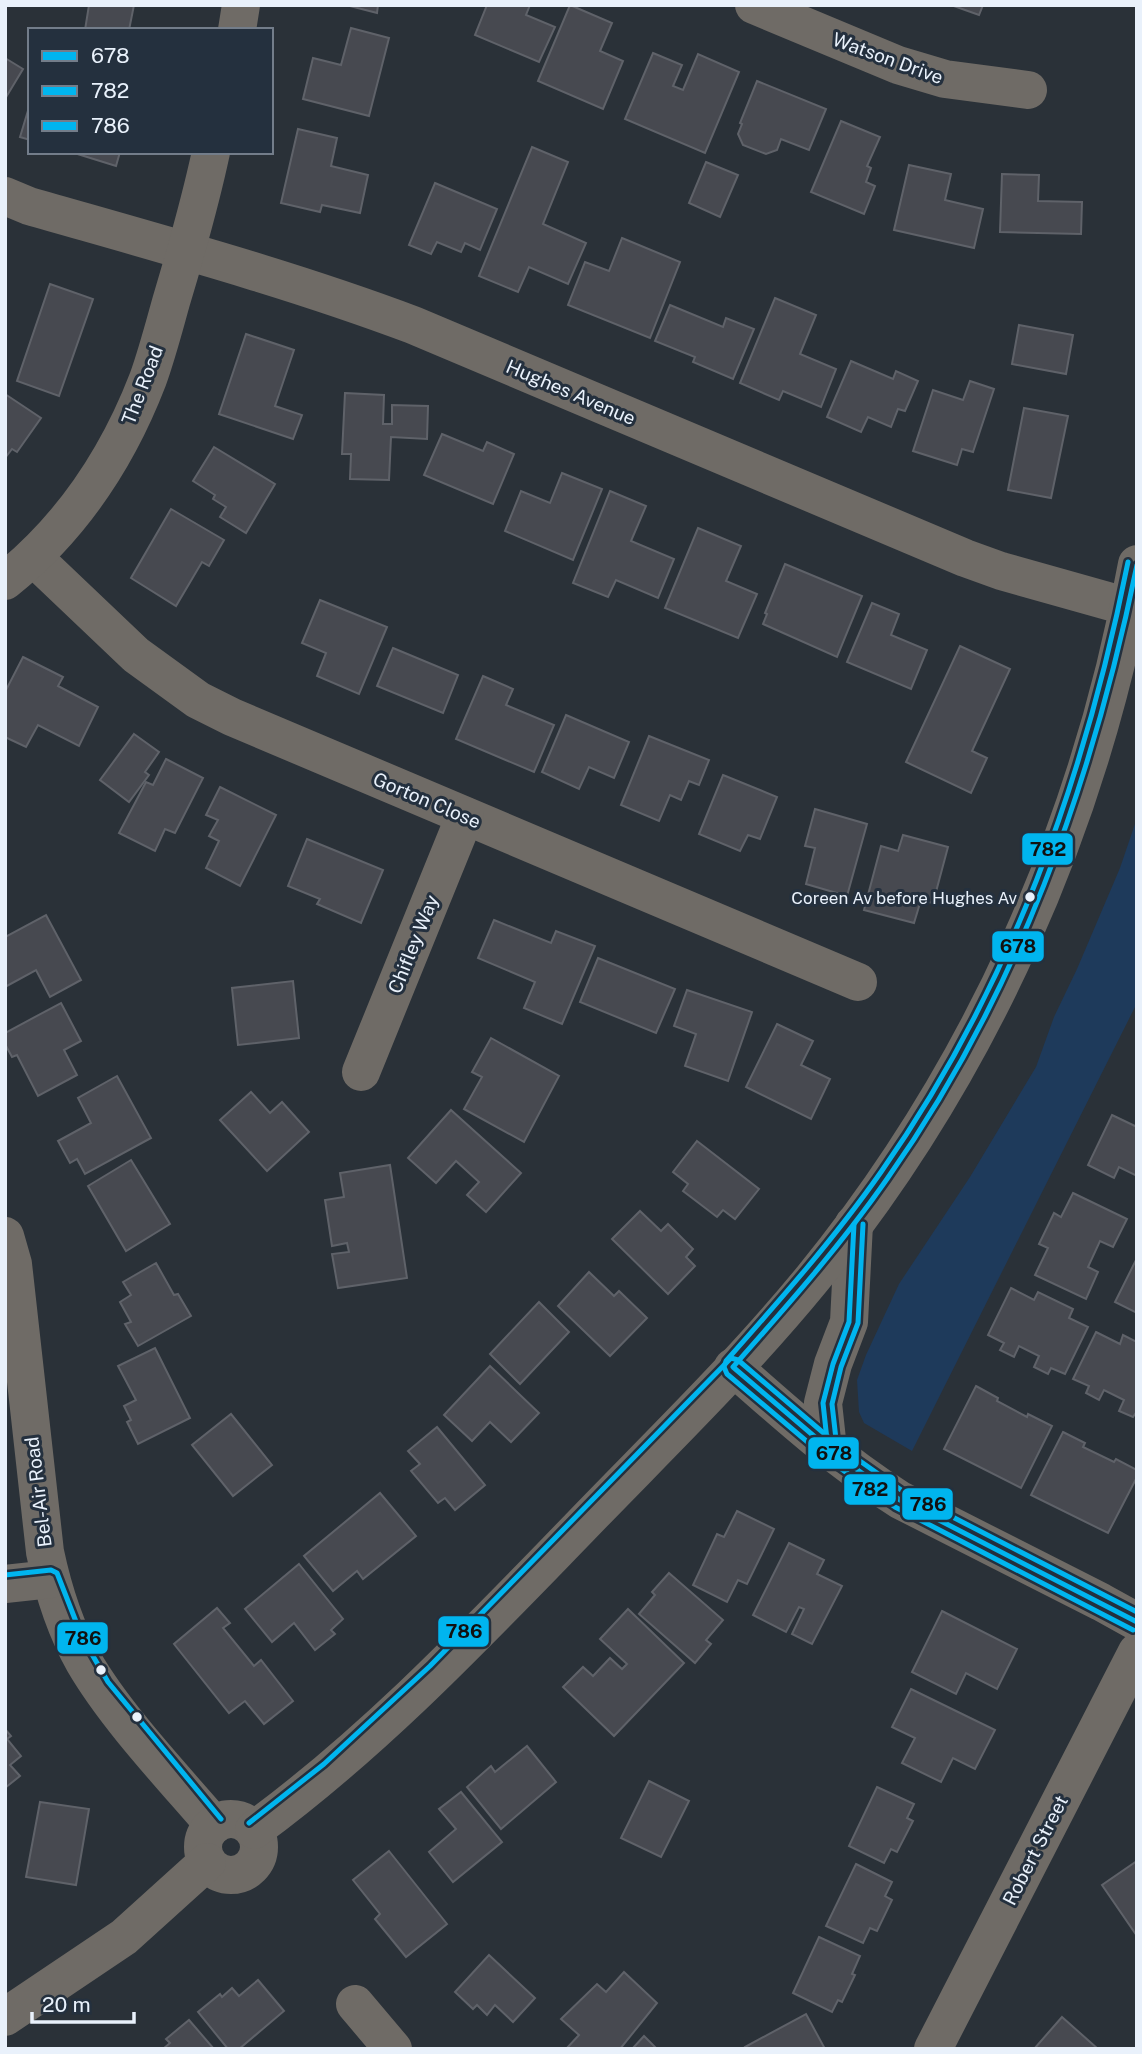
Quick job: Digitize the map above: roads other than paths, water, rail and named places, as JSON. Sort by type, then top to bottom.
[{"type":"street","points":[[237,28],[241,5]]},
{"type":"street","name":"Watson Drive","points":[[754,5],[867,53],[920,72],[975,85],[1028,90]]},
{"type":"street","name":"The Road","points":[[5,581],[34,558],[68,522],[111,458],[130,419],[149,377],[186,251],[210,154]]},
{"type":"street","name":"Hughes Avenue","points":[[5,196],[29,206],[328,295],[413,325],[965,558],[1001,571],[1129,607]]},
{"type":"street","name":"Gorton Close","points":[[34,558],[136,655],[198,700],[267,734],[858,982]]},
{"type":"street","points":[[254,1830],[313,1786],[464,1646],[733,1367],[810,1280],[908,1149],[974,1037],[1018,947],[1072,815],[1104,712],[1137,564]]},
{"type":"street","name":"Chifley Way","points":[[361,1072],[465,816]]},
{"type":"street","points":[[828,1449],[823,1403],[833,1364],[849,1322],[854,1224]]},
{"type":"street","name":"Bel-Air Road","points":[[5,1236],[13,1264],[45,1552],[51,1579],[74,1641],[100,1687],[214,1825]]},
{"type":"street","points":[[733,1367],[828,1449],[900,1500],[1090,1595],[1137,1622]]},
{"type":"street","points":[[5,1584],[51,1579]]},
{"type":"street","name":"Robert Street","points":[[933,2049],[1137,1652]]},
{"type":"street","points":[[230,1819],[240,1820],[254,1830],[259,1848],[254,1865],[238,1875],[220,1874],[207,1862],[204,1838],[214,1825],[230,1819]]},
{"type":"street","points":[[5,2017],[124,1937],[207,1862]]},
{"type":"street","points":[[355,2004],[393,2049]]},
{"type":"place","name":"Coreen Av before Hughes Av","points":[[1030,897]]}]
